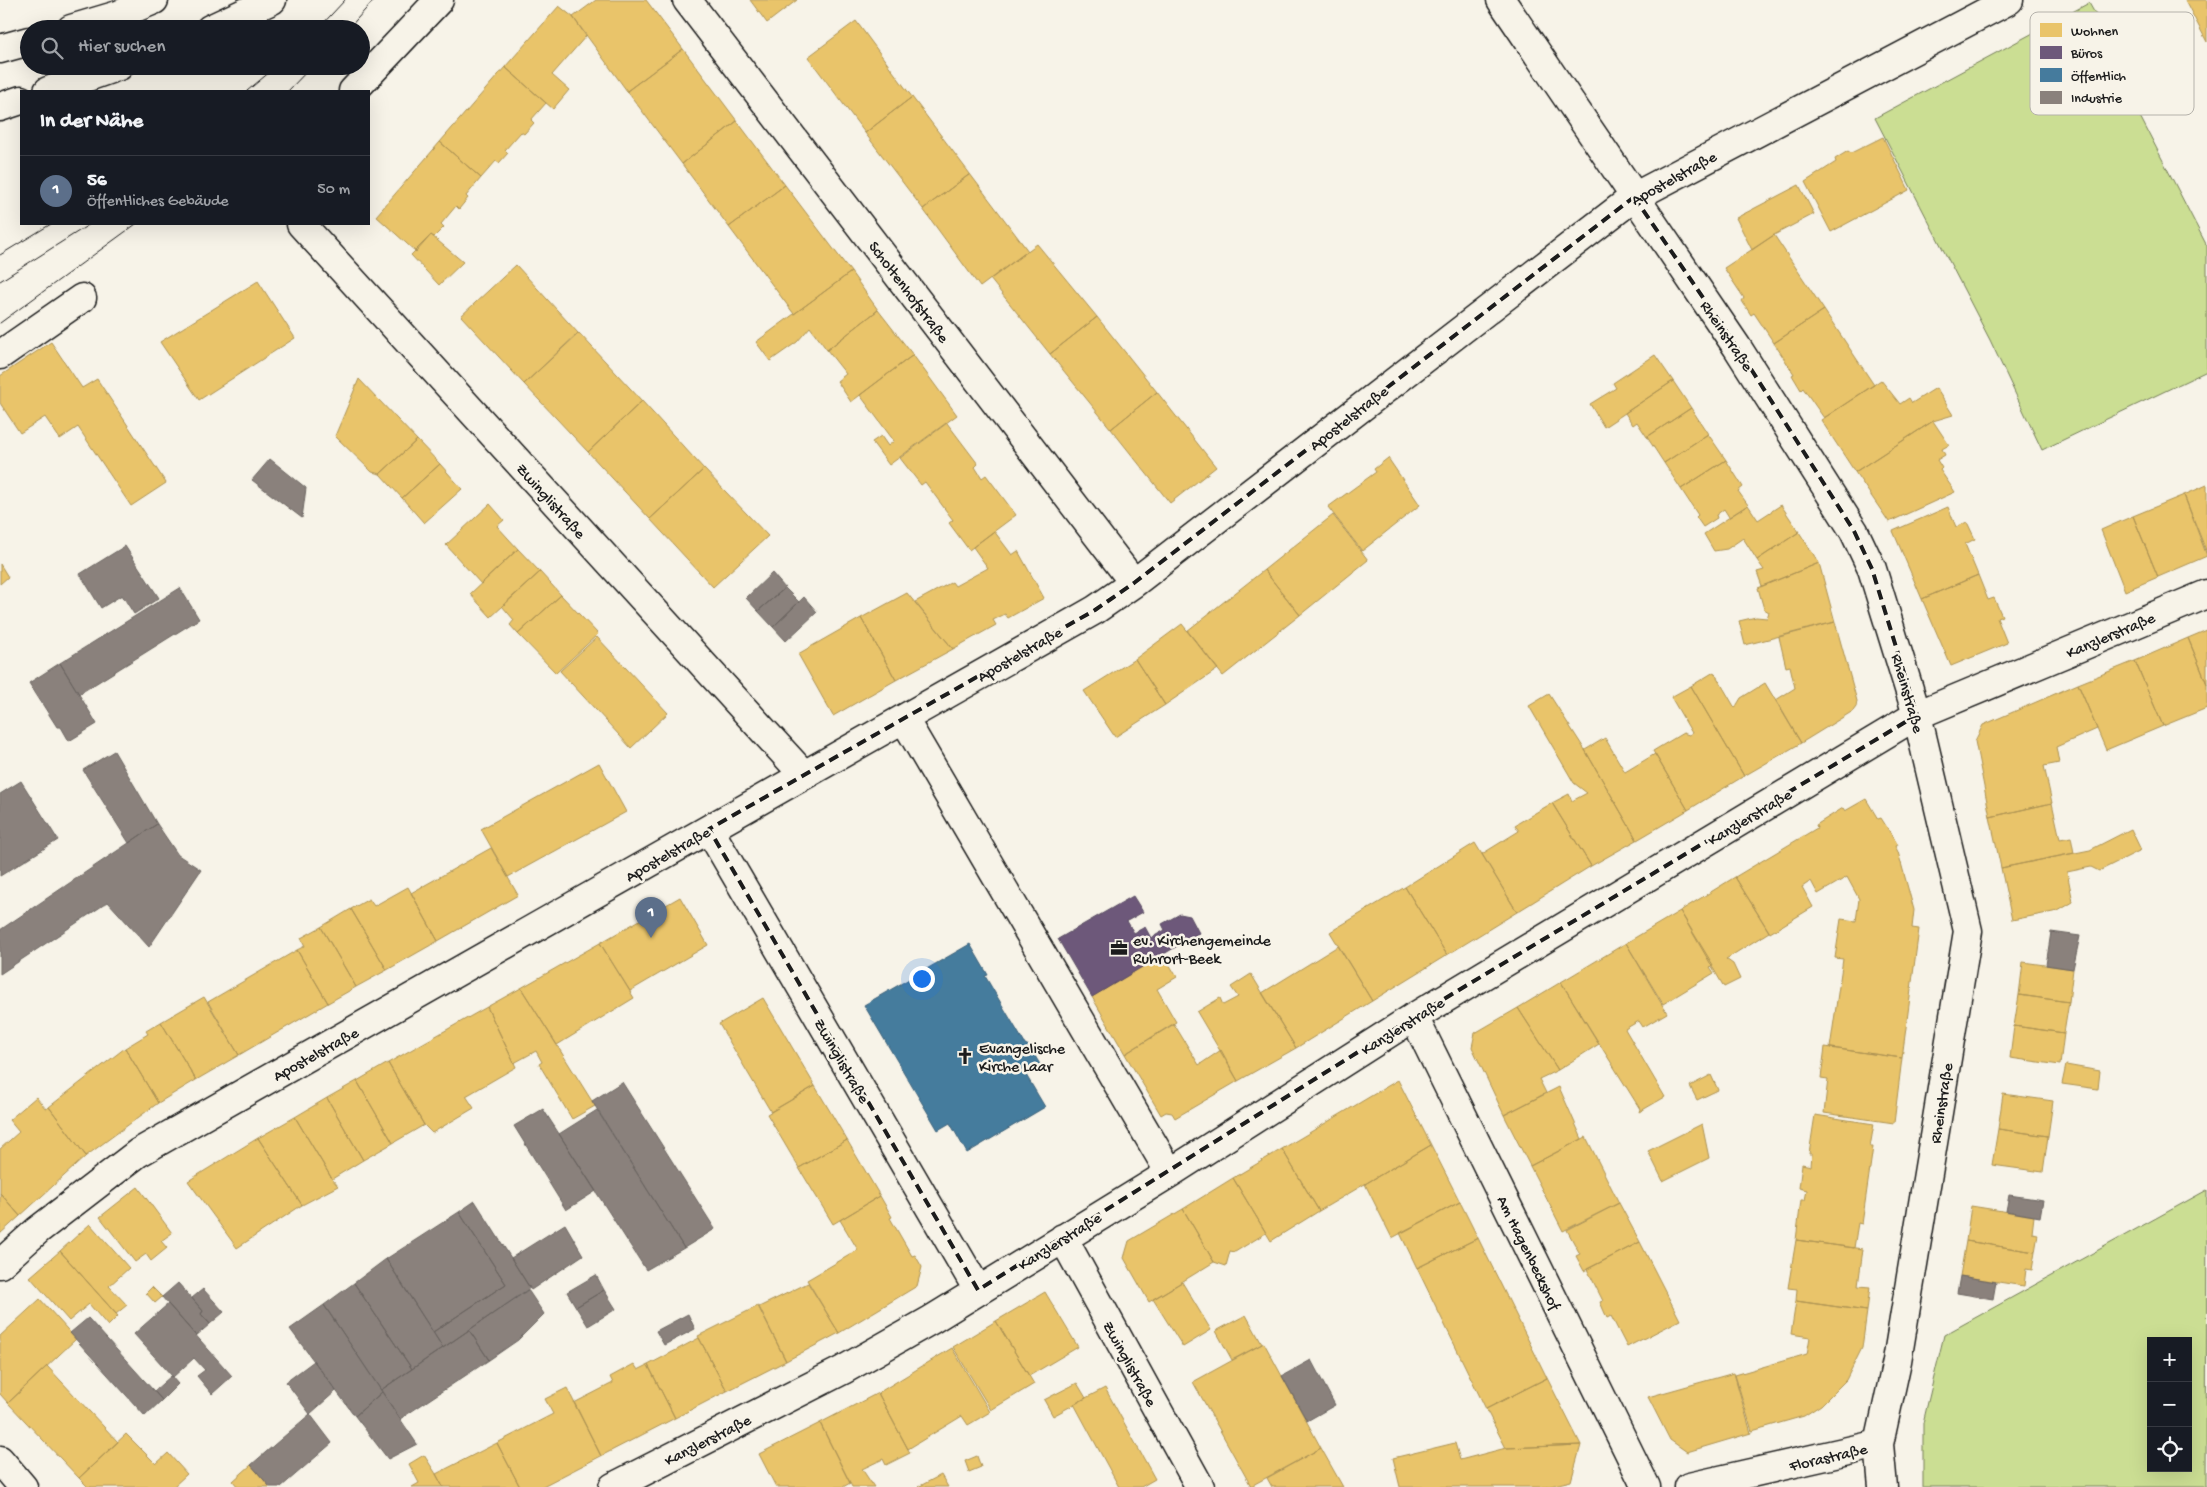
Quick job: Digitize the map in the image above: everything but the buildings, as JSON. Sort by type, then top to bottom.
[{"type":"street","points":[[101,20],[154,0]]},
{"type":"street","points":[[229,20],[272,0]]},
{"type":"street","points":[[370,73],[439,0]]},
{"type":"street","name":"Scholtenhofstraße","points":[[687,0],[1134,582]]},
{"type":"street","name":"Rheinstraße","points":[[1501,0],[1737,347],[1854,532],[1872,569],[1917,714],[1968,931],[1897,1361],[1879,1444],[1883,1487]]},
{"type":"street","name":"Apostelstraße","points":[[0,1264],[38,1230],[138,1153],[1095,610],[1134,582],[1634,196],[2010,0]]},
{"type":"street","points":[[0,49],[20,43]]},
{"type":"street","points":[[51,90],[93,75]]},
{"type":"street","points":[[354,90],[368,75]]},
{"type":"street","points":[[0,107],[20,100]]},
{"type":"street","name":"Zwinglistraße","points":[[302,225],[804,775]]},
{"type":"street","points":[[0,355],[82,298]]},
{"type":"street","name":"Kanzlerstraße","points":[[612,1487],[843,1370],[932,1320],[1170,1173],[1414,1017],[1917,714],[2207,594]]},
{"type":"street","points":[[904,719],[1170,1173]]},
{"type":"street","name":"Zwinglistraße","points":[[709,829],[978,1290]]},
{"type":"street","name":"Am Hagenbeckshof","points":[[1414,1017],[1646,1487]]},
{"type":"street","name":"Zwinglistraße","points":[[1063,1238],[1200,1487]]},
{"type":"street","name":"Florastraße","points":[[1689,1487],[1879,1444]]},
{"type":"street","points":[[0,1460],[23,1487]]},
{"type":"highlighted area","points":[[1634,197],[1737,347],[1854,531],[1872,569],[1917,715],[1414,1017],[978,1290],[709,829],[1095,610],[1134,583]]},
{"type":"green space","points":[[2089,3],[2094,12],[2072,12]]},
{"type":"green space","points":[[2030,35],[2030,115],[2139,115],[2207,246],[2207,371],[2042,450],[1990,340],[1875,118]]},
{"type":"green space","points":[[2207,1190],[2206,1487],[1923,1487],[1923,1423],[1944,1335]]},
{"type":"tram line","points":[[326,20],[345,0]]},
{"type":"tram line","points":[[356,20],[374,0]]},
{"type":"tram line","points":[[248,90],[266,75]]},
{"type":"tram line","points":[[289,90],[303,75]]},
{"type":"tram line","points":[[0,255],[49,225]]},
{"type":"tram line","points":[[0,281],[88,225]]},
{"type":"tram line","points":[[0,323],[135,225]]},
{"type":"place","name":"56","points":[[651,938]]},
{"type":"place","name":"ev. Kirchengemeinde Ruhrort-Beek","points":[[1119,948]]},
{"type":"place","name":"Evangelische Kirche Laar","points":[[965,1056]]}]
